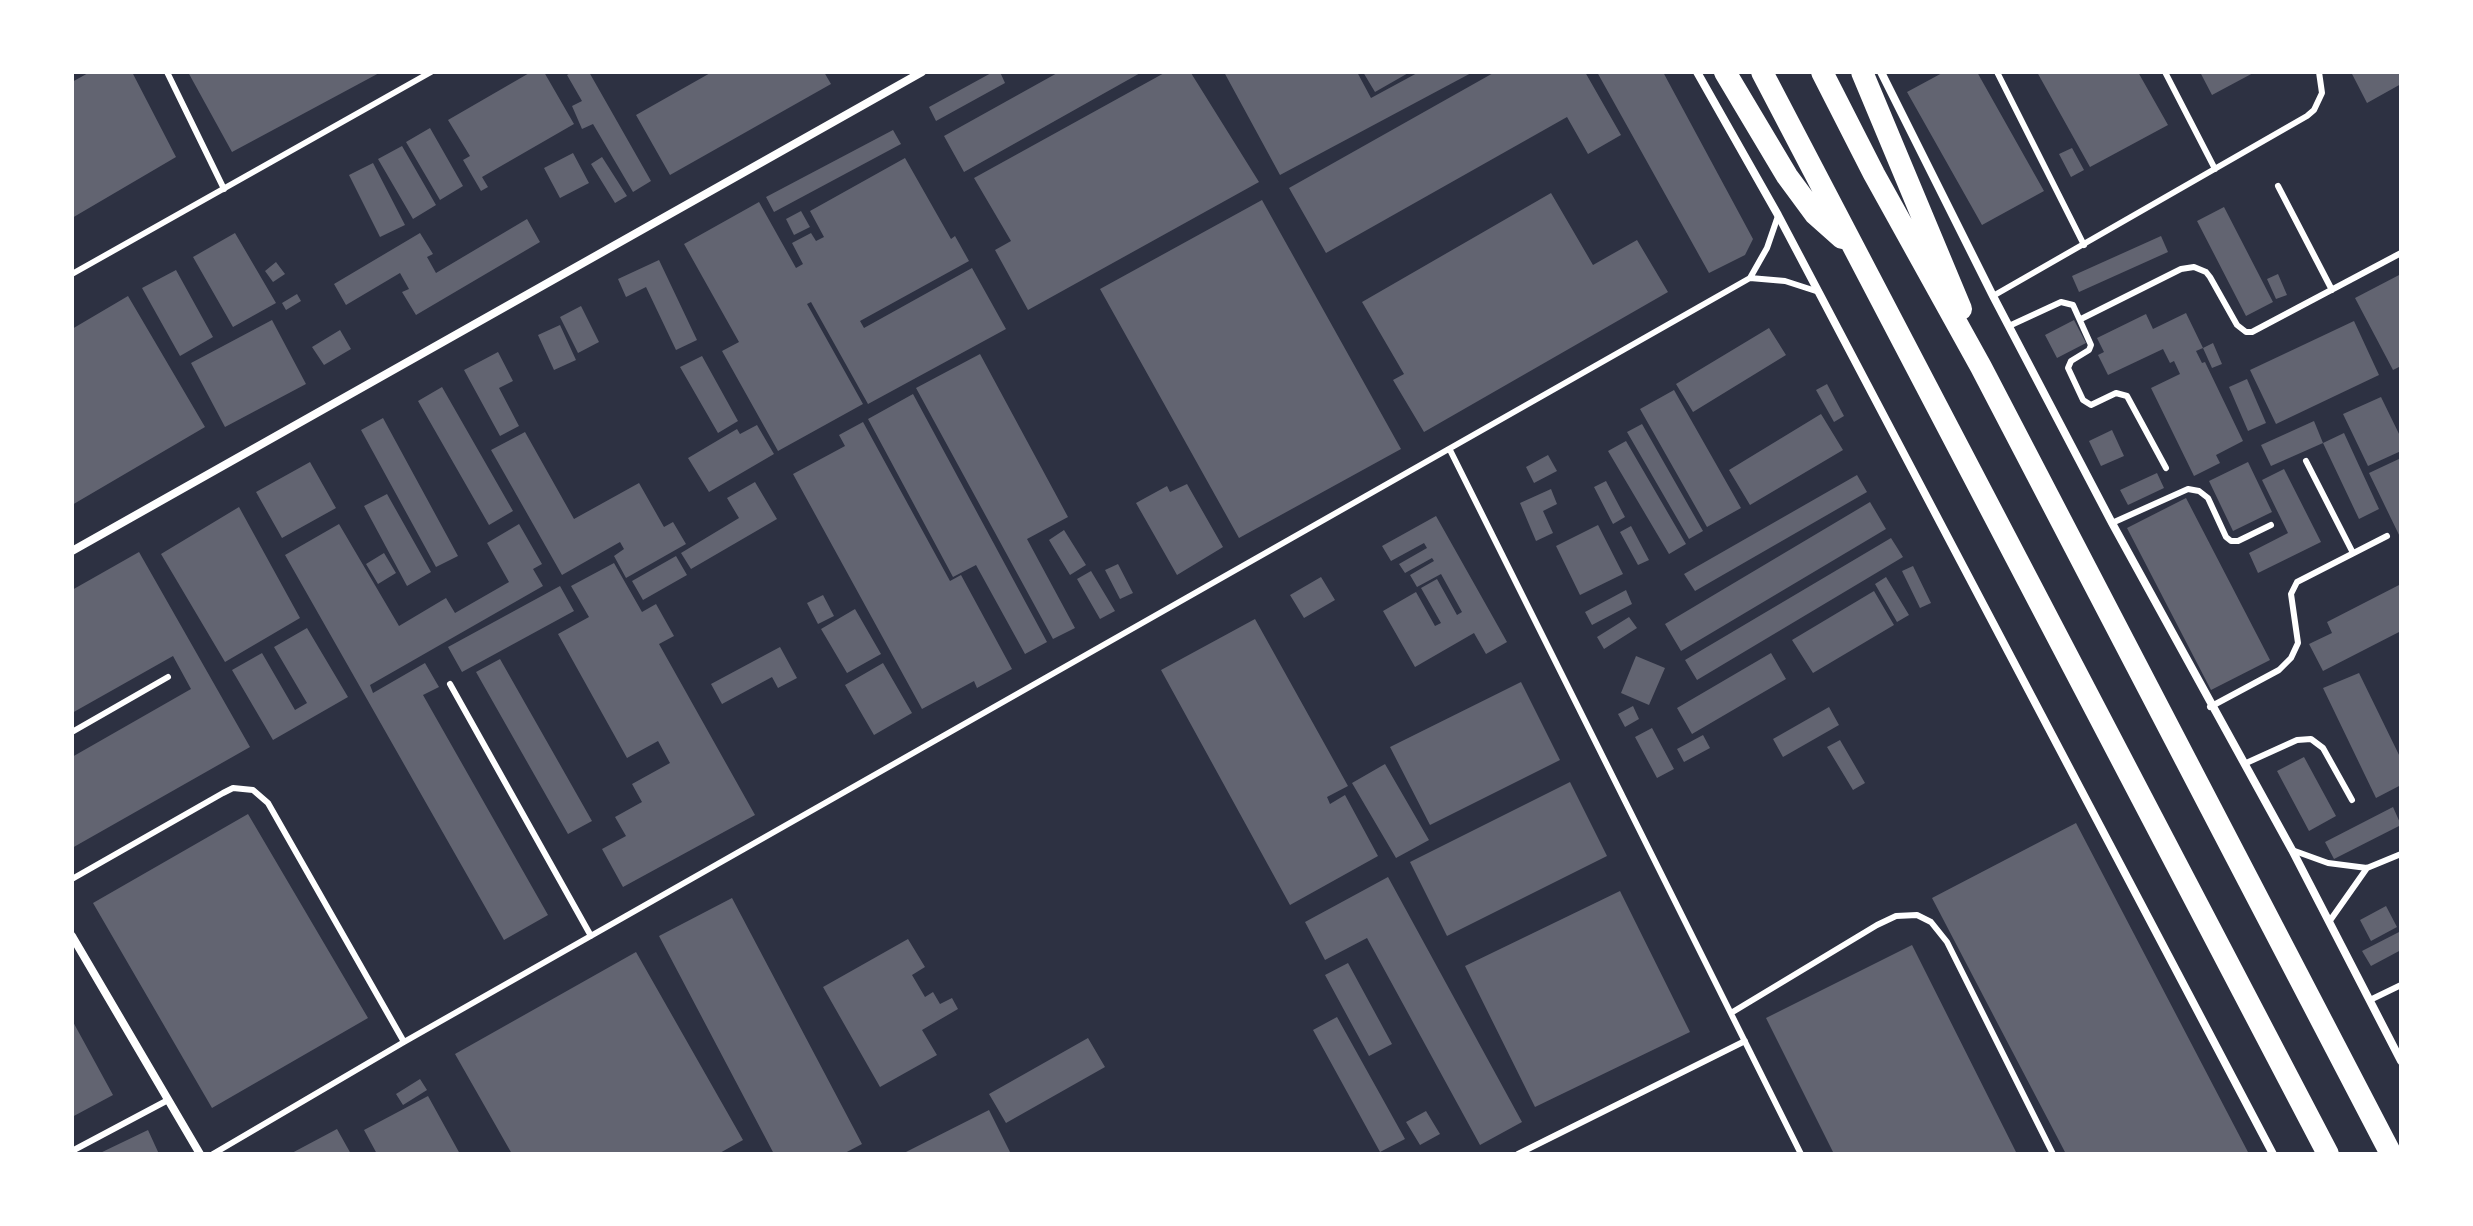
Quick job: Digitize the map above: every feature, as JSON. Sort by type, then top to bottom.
[{"type":"highway","points":[[1725,72],[1770,149],[1815,214],[1827,228],[1850,244]]},
{"type":"highway","points":[[1762,72],[2328,1154]]},
{"type":"highway","points":[[1822,72],[1874,174],[1981,367],[2391,1154]]},
{"type":"highway","points":[[1862,72],[1946,267],[1981,367]]},
{"type":"street","points":[[72,551],[922,72]]},
{"type":"street","points":[[1697,72],[1819,292],[2273,1154]]},
{"type":"street","points":[[1881,72],[1993,296],[2112,523],[2210,707],[2292,850],[2401,1061]]},
{"type":"street","points":[[72,936],[200,1154]]},
{"type":"lane","points":[[167,72],[224,189]]},
{"type":"lane","points":[[72,274],[431,72]]},
{"type":"lane","points":[[1997,72],[2084,245]]},
{"type":"lane","points":[[2165,72],[2215,169]]},
{"type":"lane","points":[[1993,296],[2314,110],[2322,93],[2319,72]]},
{"type":"lane","points":[[2278,186],[2332,290]]},
{"type":"lane","points":[[213,1154],[404,1042],[1750,278],[1767,248],[1778,215]]},
{"type":"lane","points":[[2081,319],[2187,267],[2206,272],[2237,325],[2246,332],[2258,331],[2401,253]]},
{"type":"lane","points":[[1750,278],[1785,281],[1819,292]]},
{"type":"lane","points":[[2009,326],[2061,302],[2073,305],[2091,345],[2089,350],[2071,361],[2068,368],[2083,400],[2091,405],[2116,393],[2127,396],[2166,468]]},
{"type":"lane","points":[[1450,450],[1801,1154]]},
{"type":"lane","points":[[2306,461],[2353,553]]},
{"type":"lane","points":[[2112,523],[2188,489],[2199,491],[2208,498],[2226,537],[2231,541],[2238,541],[2271,525]]},
{"type":"lane","points":[[2210,707],[2279,670],[2291,658],[2298,643],[2291,594],[2294,585],[2387,536]]},
{"type":"lane","points":[[72,732],[168,677]]},
{"type":"lane","points":[[450,684],[591,936]]},
{"type":"lane","points":[[2244,764],[2297,740],[2311,739],[2323,748],[2352,800]]},
{"type":"lane","points":[[72,879],[233,788],[253,790],[268,803],[404,1042]]},
{"type":"lane","points":[[2292,850],[2328,863],[2367,868],[2401,854]]},
{"type":"lane","points":[[2329,922],[2367,868]]},
{"type":"lane","points":[[1731,1013],[1877,925],[1896,916],[1917,915],[1940,931],[1947,942],[2053,1154]]},
{"type":"lane","points":[[2370,1000],[2401,985]]},
{"type":"lane","points":[[1518,1154],[1745,1041]]},
{"type":"lane","points":[[72,1151],[168,1100]]},
{"type":"building","points":[[90,72],[132,72],[176,157],[72,218],[72,82]]},
{"type":"building","points":[[188,72],[381,72],[232,152]]},
{"type":"building","points":[[531,72],[544,72],[574,124],[482,177],[488,187],[481,191],[463,160],[470,156],[448,120]]},
{"type":"building","points":[[589,72],[651,181],[633,192],[593,124],[582,129],[572,106],[582,101],[567,75]]},
{"type":"building","points":[[712,72],[824,72],[831,84],[670,175],[636,115]]},
{"type":"building","points":[[993,72],[1000,72],[1005,83],[936,121],[929,107]]},
{"type":"building","points":[[1059,72],[1142,72],[964,172],[944,136]]},
{"type":"building","points":[[1166,72],[1191,73],[1259,182],[1028,310],[995,250],[1011,241],[974,178]]},
{"type":"building","points":[[1224,72],[1357,72],[1371,98],[1419,72],[1473,72],[1280,175]]},
{"type":"building","points":[[1363,72],[1410,72],[1375,92]]},
{"type":"building","points":[[1495,72],[1585,72],[1621,135],[1588,154],[1567,117],[1326,253],[1289,188]]},
{"type":"building","points":[[1597,72],[1663,72],[1753,239],[1745,255],[1709,273]]},
{"type":"building","points":[[1944,72],[1977,72],[2044,191],[1982,225],[1907,92]]},
{"type":"building","points":[[2037,72],[2138,72],[2168,125],[2090,167]]},
{"type":"building","points":[[2200,72],[2255,72],[2212,95]]},
{"type":"building","points":[[2351,72],[2401,72],[2401,84],[2367,103]]},
{"type":"building","points":[[430,128],[463,186],[440,200],[406,142]]},
{"type":"building","points":[[893,130],[901,144],[774,212],[766,197]]},
{"type":"building","points":[[402,146],[436,205],[413,219],[378,159]]},
{"type":"building","points":[[2072,148],[2084,170],[2071,177],[2059,154]]},
{"type":"building","points":[[573,153],[589,183],[560,198],[544,168]]},
{"type":"building","points":[[602,157],[627,196],[615,203],[591,164]]},
{"type":"building","points":[[905,158],[951,239],[955,236],[969,261],[860,321],[864,328],[972,268],[1006,329],[868,404],[811,302],[807,304],[863,404],[778,451],[722,351],[739,342],[684,244],[759,202],[796,268],[803,264],[792,243],[811,233],[816,241],[824,237],[810,211]]},
{"type":"building","points":[[373,163],[405,225],[380,237],[349,175]]},
{"type":"building","points":[[1551,193],[1593,265],[1637,240],[1668,292],[1424,432],[1393,380],[1404,374],[1362,302]]},
{"type":"building","points":[[1262,200],[1401,449],[1239,538],[1100,289]]},
{"type":"building","points":[[2224,207],[2273,302],[2246,316],[2197,221]]},
{"type":"building","points":[[801,211],[810,227],[794,235],[786,219]]},
{"type":"building","points":[[527,219],[540,242],[416,315],[402,292],[409,289],[400,273],[346,305],[334,284],[420,233],[433,254],[427,257],[436,273]]},
{"type":"building","points":[[235,233],[276,303],[233,327],[193,257]]},
{"type":"building","points":[[2161,236],[2168,252],[2079,292],[2072,276]]},
{"type":"building","points":[[659,260],[697,340],[676,350],[646,287],[626,297],[618,279]]},
{"type":"building","points":[[276,262],[285,274],[273,282],[265,271]]},
{"type":"building","points":[[176,270],[213,337],[180,356],[142,288]]},
{"type":"building","points":[[2278,274],[2287,295],[2276,299],[2267,279]]},
{"type":"building","points":[[2401,274],[2401,366],[2393,370],[2355,298]]},
{"type":"building","points":[[297,294],[301,301],[286,310],[282,303]]},
{"type":"building","points":[[128,296],[205,427],[72,505],[72,329]]},
{"type":"building","points":[[581,306],[599,342],[578,353],[560,317]]},
{"type":"building","points":[[2186,313],[2203,348],[2196,351],[2202,363],[2205,362],[2243,441],[2216,455],[2220,463],[2194,476],[2151,388],[2180,374],[2174,361],[2170,363],[2163,349],[2108,375],[2098,355],[2104,352],[2097,338],[2146,314],[2153,329]]},
{"type":"building","points":[[272,320],[306,384],[225,427],[191,363]]},
{"type":"building","points":[[2074,320],[2086,343],[2057,358],[2045,335]]},
{"type":"building","points":[[2354,321],[2379,375],[2276,424],[2250,370]]},
{"type":"building","points":[[560,325],[576,360],[554,370],[538,335]]},
{"type":"building","points":[[1769,328],[1786,355],[1693,412],[1676,384]]},
{"type":"building","points":[[340,330],[351,349],[324,365],[312,347]]},
{"type":"building","points":[[2213,343],[2222,364],[2212,368],[2203,348]]},
{"type":"building","points":[[498,352],[513,381],[499,388],[519,426],[500,436],[464,370]]},
{"type":"building","points":[[980,354],[1068,517],[1027,539],[1075,628],[1053,639],[916,388]]},
{"type":"building","points":[[702,356],[738,421],[718,433],[680,367]]},
{"type":"building","points":[[2247,379],[2266,423],[2248,431],[2229,387]]},
{"type":"building","points":[[1827,384],[1844,416],[1834,422],[1816,390]]},
{"type":"building","points":[[442,387],[513,511],[489,525],[418,401]]},
{"type":"building","points":[[1674,390],[1741,508],[1707,527],[1640,409]]},
{"type":"building","points":[[913,394],[1047,642],[1025,654],[976,565],[953,577],[868,419]]},
{"type":"building","points":[[2381,397],[2401,438],[2401,451],[2368,466],[2343,414]]},
{"type":"building","points":[[1821,414],[1843,450],[1750,505],[1729,470]]},
{"type":"building","points":[[383,418],[458,556],[436,567],[361,430]]},
{"type":"building","points":[[2314,421],[2323,443],[2271,466],[2261,445]]},
{"type":"building","points":[[863,422],[950,581],[961,575],[1012,669],[977,688],[974,681],[922,709],[793,474],[845,446],[839,435]]},
{"type":"building","points":[[1642,424],[1703,531],[1689,539],[1627,432]]},
{"type":"building","points":[[757,425],[774,454],[709,492],[688,458],[737,429],[740,434]]},
{"type":"building","points":[[2112,430],[2124,456],[2101,466],[2089,441]]},
{"type":"building","points":[[525,432],[574,519],[639,483],[664,527],[673,522],[686,544],[626,578],[614,556],[624,549],[620,542],[562,575],[491,450]]},
{"type":"building","points":[[2344,433],[2379,509],[2359,519],[2323,443]]},
{"type":"building","points":[[1626,441],[1686,544],[1669,554],[1608,451]]},
{"type":"building","points":[[1548,455],[1557,471],[1534,483],[1526,467]]},
{"type":"building","points":[[2401,458],[2401,539],[2369,473]]},
{"type":"building","points":[[310,462],[336,508],[282,538],[256,492]]},
{"type":"building","points":[[2248,462],[2272,512],[2233,531],[2209,481]]},
{"type":"building","points":[[2284,469],[2321,542],[2258,573],[2249,553],[2288,533],[2262,480]]},
{"type":"building","points":[[2157,473],[2164,488],[2128,505],[2120,490]]},
{"type":"building","points":[[1857,475],[1867,492],[1695,591],[1684,574]]},
{"type":"building","points":[[1606,481],[1625,517],[1613,524],[1594,487]]},
{"type":"building","points":[[755,482],[777,519],[691,569],[681,553],[739,518],[727,498]]},
{"type":"building","points":[[1187,484],[1223,547],[1177,575],[1136,503],[1167,486],[1170,492]]},
{"type":"building","points":[[1551,489],[1557,504],[1543,511],[1553,533],[1536,541],[1520,503]]},
{"type":"building","points":[[387,494],[431,572],[407,586],[364,506]]},
{"type":"building","points":[[2186,498],[2270,660],[2211,690],[2127,528]]},
{"type":"building","points":[[1870,502],[1886,529],[1681,651],[1665,624]]},
{"type":"building","points":[[239,507],[300,618],[225,662],[161,554]]},
{"type":"building","points":[[1436,516],[1507,642],[1486,654],[1474,633],[1415,667],[1383,611],[1416,592],[1435,626],[1441,623],[1421,588],[1437,579],[1457,615],[1462,612],[1441,574],[1417,587],[1410,575],[1434,561],[1432,558],[1405,573],[1399,564],[1427,548],[1424,543],[1391,561],[1382,546]]},
{"type":"building","points":[[339,524],[399,626],[446,598],[455,613],[509,582],[487,543],[519,524],[542,564],[533,569],[543,586],[370,685],[373,693],[425,663],[439,687],[423,695],[548,915],[504,940],[285,555]]},
{"type":"building","points":[[1598,525],[1623,574],[1580,595],[1556,546]]},
{"type":"building","points":[[1631,526],[1649,560],[1638,565],[1620,532]]},
{"type":"building","points":[[1064,530],[1086,565],[1070,575],[1049,540]]},
{"type":"building","points":[[1891,538],[1903,557],[1697,680],[1685,660]]},
{"type":"building","points":[[139,552],[250,747],[72,848],[72,757],[191,689],[173,656],[72,713],[72,590]]},
{"type":"building","points":[[384,553],[396,573],[378,584],[366,564]]},
{"type":"building","points":[[676,556],[687,575],[643,600],[632,581]]},
{"type":"building","points":[[614,563],[642,612],[656,604],[674,636],[659,644],[755,815],[623,887],[602,849],[626,836],[615,817],[642,802],[632,784],[670,763],[658,741],[627,758],[558,634],[589,617],[571,586]]},
{"type":"building","points":[[1118,564],[1133,593],[1120,599],[1105,570]]},
{"type":"building","points":[[1913,566],[1931,603],[1920,608],[1902,571]]},
{"type":"building","points":[[1091,571],[1115,611],[1100,619],[1077,579]]},
{"type":"building","points":[[1321,577],[1335,600],[1304,618],[1290,595]]},
{"type":"building","points":[[1886,577],[1909,615],[1897,622],[1875,584]]},
{"type":"building","points":[[2401,584],[2401,631],[2323,671],[2309,644],[2332,633],[2327,622]]},
{"type":"building","points":[[560,586],[574,611],[462,672],[448,647]]},
{"type":"building","points":[[1626,590],[1632,604],[1592,625],[1585,612]]},
{"type":"building","points":[[1874,591],[1894,625],[1813,673],[1792,640]]},
{"type":"building","points":[[823,595],[834,616],[818,624],[807,603]]},
{"type":"building","points":[[855,609],[881,654],[847,673],[821,629]]},
{"type":"building","points":[[1629,617],[1637,628],[1604,649],[1597,637]]},
{"type":"building","points":[[1255,619],[1348,786],[1327,797],[1330,804],[1345,795],[1378,856],[1290,905],[1161,670]]},
{"type":"building","points":[[307,628],[348,697],[273,740],[232,670],[262,653],[295,710],[307,703],[274,647]]},
{"type":"building","points":[[780,647],[797,678],[778,688],[772,677],[722,704],[711,684]]},
{"type":"building","points":[[1771,653],[1786,679],[1692,734],[1677,708]]},
{"type":"building","points":[[1636,656],[1665,668],[1649,705],[1621,693]]},
{"type":"building","points":[[500,659],[592,821],[568,834],[476,672]]},
{"type":"building","points":[[883,663],[912,713],[874,735],[845,685]]},
{"type":"building","points":[[2359,673],[2401,759],[2401,785],[2376,798],[2323,688]]},
{"type":"building","points":[[1521,682],[1560,760],[1430,825],[1390,747]]},
{"type":"building","points":[[1633,706],[1639,719],[1625,727],[1618,714]]},
{"type":"building","points":[[1829,707],[1839,725],[1783,757],[1773,739]]},
{"type":"building","points":[[1652,728],[1674,769],[1657,778],[1635,737]]},
{"type":"building","points":[[1703,735],[1710,748],[1684,762],[1677,749]]},
{"type":"building","points":[[1840,740],[1865,783],[1853,790],[1827,747]]},
{"type":"building","points":[[2304,757],[2336,816],[2309,831],[2277,771]]},
{"type":"building","points":[[1385,764],[1429,840],[1396,858],[1352,783]]},
{"type":"building","points":[[1570,782],[1607,856],[1447,936],[1410,862]]},
{"type":"building","points":[[2393,807],[2401,825],[2334,859],[2325,842]]},
{"type":"building","points":[[248,814],[368,1018],[212,1108],[93,903]]},
{"type":"building","points":[[2076,823],[2249,1154],[2066,1154],[1932,898]]},
{"type":"building","points":[[1388,877],[1522,1122],[1480,1145],[1367,938],[1325,960],[1305,922]]},
{"type":"building","points":[[1620,891],[1690,1032],[1535,1107],[1465,966]]},
{"type":"building","points":[[732,898],[862,1144],[843,1154],[774,1154],[659,936]]},
{"type":"building","points":[[2386,906],[2397,927],[2371,941],[2360,920]]},
{"type":"building","points":[[2401,931],[2401,950],[2371,966],[2362,951]]},
{"type":"building","points":[[908,939],[925,967],[912,975],[925,997],[933,992],[940,1004],[952,998],[958,1009],[922,1030],[937,1055],[880,1087],[823,987]]},
{"type":"building","points":[[1912,945],[2017,1154],[1834,1154],[1766,1018]]},
{"type":"building","points":[[636,952],[743,1140],[718,1154],[512,1154],[455,1054]]},
{"type":"building","points":[[1348,963],[1392,1044],[1369,1056],[1325,975]]},
{"type":"building","points":[[1337,1017],[1405,1139],[1380,1152],[1313,1030]]},
{"type":"building","points":[[72,1020],[113,1095],[72,1117]]},
{"type":"building","points":[[1088,1038],[1105,1067],[1006,1123],[989,1094]]},
{"type":"building","points":[[420,1079],[427,1090],[403,1105],[396,1094]]},
{"type":"building","points":[[428,1096],[460,1154],[377,1154],[364,1130]]},
{"type":"building","points":[[989,1110],[1011,1154],[902,1154]]},
{"type":"building","points":[[1426,1111],[1440,1134],[1420,1145],[1406,1122]]},
{"type":"building","points":[[337,1129],[351,1154],[290,1154]]},
{"type":"building","points":[[148,1130],[159,1154],[98,1154]]}]
